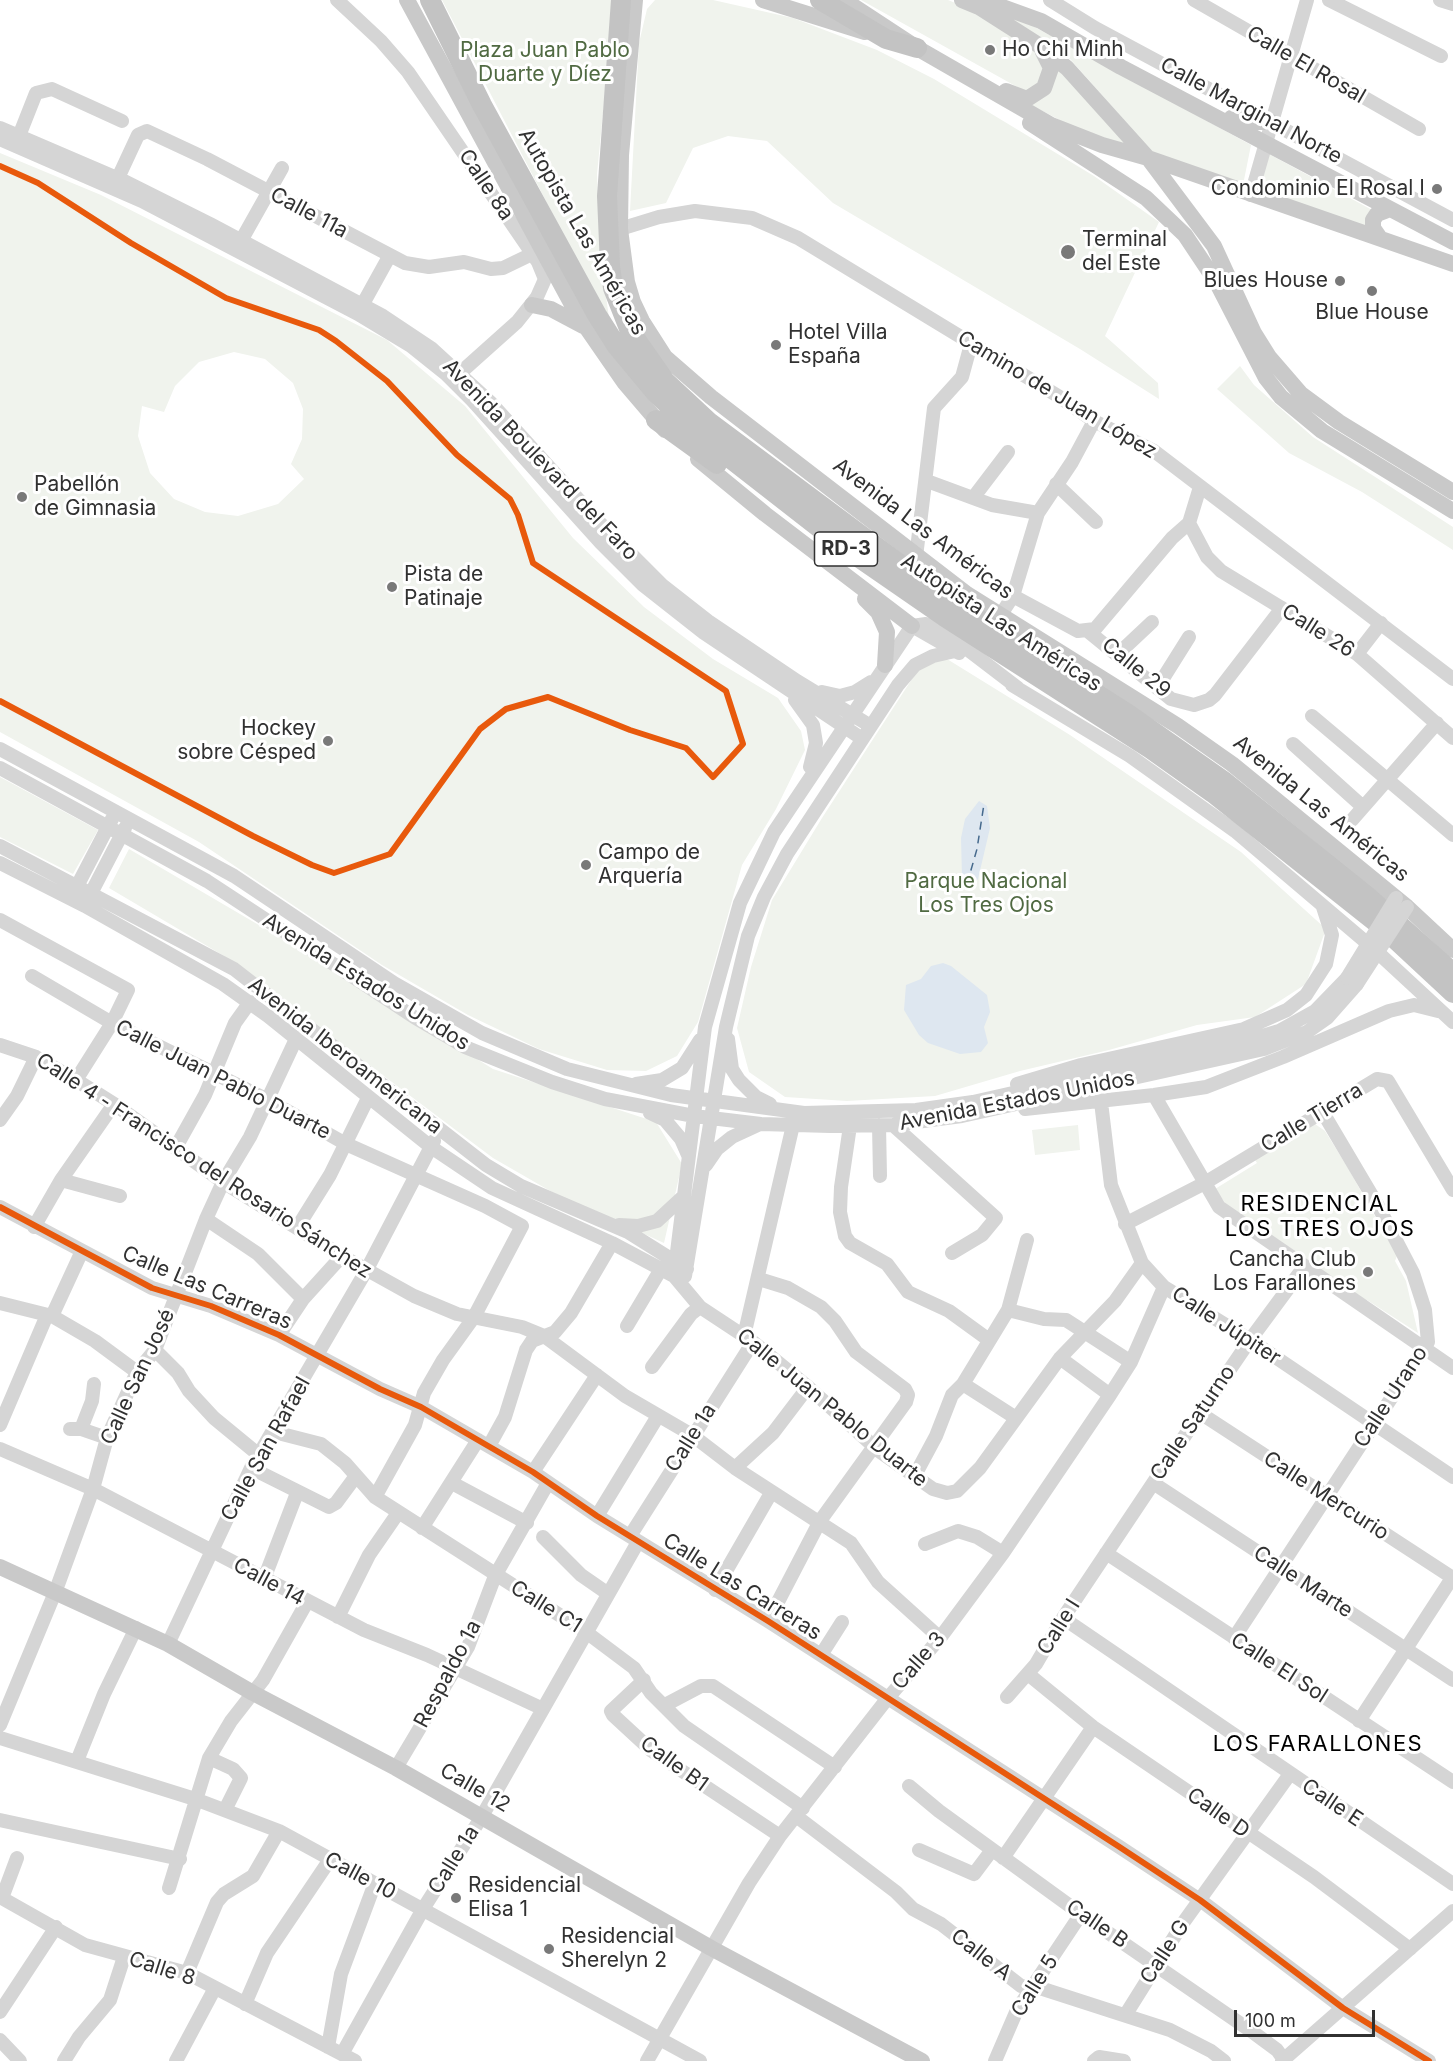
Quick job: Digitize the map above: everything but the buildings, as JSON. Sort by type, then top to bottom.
[{"type":"highway","name":"Autopista Las Américas","points":[[430,0],[488,115],[616,345],[655,392],[694,430],[838,543],[945,617],[1151,749],[1213,793],[1382,927],[1453,993]]},
{"type":"highway","points":[[820,0],[886,39],[917,48]]},
{"type":"highway","name":"Autopista Las Américas","points":[[633,2],[607,196],[613,288],[630,331],[666,381],[709,422],[944,597],[1128,714],[1224,782],[1367,896],[1453,973]]},
{"type":"highway","points":[[665,357],[682,381],[703,401],[882,541],[944,597]]},
{"type":"highway","points":[[656,420],[814,531],[838,543]]},
{"type":"main road","points":[[407,0],[549,276],[624,382],[656,420],[693,455],[828,563],[912,626]]},
{"type":"main road","points":[[763,0],[886,39]]},
{"type":"main road","points":[[844,0],[917,48],[1017,97],[1028,99],[1038,94],[1050,78],[1051,68],[1048,59],[1037,44]]},
{"type":"main road","points":[[962,0],[978,7],[1037,44],[1089,90],[1148,158],[1214,246],[1223,279],[1266,378],[1281,397],[1322,431],[1453,511]]},
{"type":"main road","points":[[983,0],[1041,21]]},
{"type":"main road","points":[[1008,0],[1121,67],[1453,242]]},
{"type":"main road","name":"Avenida Las Américas","points":[[633,2],[621,154],[620,229],[627,282],[633,302],[647,331],[665,357],[711,397],[916,556],[1000,616],[1178,726],[1257,783],[1401,903],[1453,950]]},
{"type":"main road","points":[[938,59],[1052,125],[1102,145],[1148,158],[1453,264]]},
{"type":"main road","points":[[976,83],[1034,127],[1146,198],[1185,235],[1223,279],[1269,357],[1301,394],[1339,422],[1453,492]]},
{"type":"main road","points":[[1188,102],[1243,121],[1271,122]]},
{"type":"main road","points":[[1184,205],[1185,186],[1200,177]]},
{"type":"main road","points":[[1380,238],[1372,228],[1373,220],[1377,214],[1390,209]]},
{"type":"main road","points":[[532,304],[552,309],[587,329]]},
{"type":"main road","points":[[828,563],[878,612],[887,632],[885,665]]},
{"type":"main road","name":"Calle 12","points":[[0,1567],[56,1590],[168,1644],[253,1693],[396,1768],[711,1948],[922,2061]]},
{"type":"street","name":"Calle 8a","points":[[337,0],[381,41],[408,72],[549,276]]},
{"type":"street","name":"Calle Marginal Norte","points":[[1050,0],[1095,28],[1453,220]]},
{"type":"street","name":"Calle El Rosal","points":[[1194,0],[1219,7],[1290,56],[1419,129]]},
{"type":"street","points":[[1251,195],[1307,0]]},
{"type":"street","points":[[1329,0],[1441,56]]},
{"type":"street","points":[[1440,0],[1453,4]]},
{"type":"street","points":[[19,136],[36,93],[52,89],[122,122]]},
{"type":"street","name":"Avenida Boulevard del Faro","points":[[0,128],[118,178],[431,348],[491,403],[638,564],[708,621],[797,681],[869,725]]},
{"type":"street","name":"Calle 11a","points":[[118,178],[138,135],[147,131],[390,255],[414,265],[429,267],[464,262],[491,269],[513,265],[532,254]]},
{"type":"street","name":"Avenida Boulevard del Faro","points":[[0,139],[239,245]]},
{"type":"street","points":[[239,245],[282,168]]},
{"type":"street","name":"Camino de Juan López","points":[[620,229],[659,217],[696,211],[752,218],[798,238],[1058,396],[1094,421],[1154,451],[1453,679]]},
{"type":"street","points":[[360,309],[390,255]]},
{"type":"street","points":[[460,373],[517,322],[532,304],[549,276]]},
{"type":"street","name":"Avenida Boulevard del Faro","points":[[360,309],[446,374],[501,430],[600,543],[644,585],[685,620],[861,738]]},
{"type":"street","points":[[916,556],[927,481],[934,408],[962,377],[971,344]]},
{"type":"street","points":[[1000,616],[1013,596],[1038,513],[1072,462],[1094,421]]},
{"type":"street","points":[[973,498],[1008,452]]},
{"type":"street","points":[[927,481],[992,505],[1038,513]]},
{"type":"street","points":[[1056,484],[1095,522]]},
{"type":"street","points":[[1089,632],[1099,625],[1172,538],[1189,523],[1200,487]]},
{"type":"street","name":"Calle 26","points":[[1189,523],[1213,564],[1357,654],[1453,738]]},
{"type":"street","name":"Calle 29","points":[[1013,596],[1070,627],[1089,632],[1119,653],[1157,688],[1172,699],[1188,705],[1202,704],[1215,695],[1282,608]]},
{"type":"street","points":[[1119,653],[1152,622]]},
{"type":"street","points":[[1357,654],[1381,623]]},
{"type":"street","points":[[627,1086],[662,1080],[682,1068],[696,1051],[740,903],[774,832],[851,713],[912,626],[926,624],[942,630],[1018,688]]},
{"type":"street","points":[[912,626],[1139,763],[1235,831],[1323,905],[1449,1018]]},
{"type":"street","points":[[1157,688],[1189,638]]},
{"type":"street","points":[[627,1326],[673,1276],[687,1269],[726,1027],[748,936],[764,897],[787,854],[869,725],[915,665],[933,656],[955,651]]},
{"type":"street","points":[[797,681],[818,691],[840,696],[855,692],[875,679]]},
{"type":"street","points":[[778,684],[802,706],[813,726],[815,752],[804,784]]},
{"type":"street","points":[[1312,716],[1453,835]]},
{"type":"street","points":[[1352,820],[1437,723]]},
{"type":"street","points":[[1293,744],[1363,807]]},
{"type":"street","name":"Avenida Estados Unidos","points":[[0,749],[234,876],[394,983],[482,1033],[567,1069],[627,1086],[804,1113],[854,1113],[949,1106],[1165,1065],[1264,1049],[1314,1027],[1343,1003],[1401,903]]},
{"type":"street","name":"Avenida Estados Unidos","points":[[0,768],[207,881],[414,1017],[465,1047],[552,1082],[637,1106],[761,1124],[886,1125],[962,1116],[1146,1076],[1165,1065]]},
{"type":"street","points":[[74,892],[116,812]]},
{"type":"street","points":[[88,899],[129,819]]},
{"type":"street","name":"Avenida Iberoamericana","points":[[0,846],[74,892]]},
{"type":"street","name":"Avenida Iberoamericana","points":[[0,863],[74,892],[210,955],[255,984],[486,1165],[521,1186],[612,1225],[687,1269]]},
{"type":"street","name":"Avenida Iberoamericana","points":[[88,899],[250,1002],[431,1147],[492,1188],[612,1243],[673,1276]]},
{"type":"street","points":[[949,1106],[1081,1065],[1244,1029],[1273,1018],[1306,995],[1326,964],[1332,935],[1323,905]]},
{"type":"street","points":[[0,920],[127,988],[129,993],[76,1080]]},
{"type":"street","name":"Calle Juan Pablo Duarte","points":[[32,976],[112,1023],[268,1100],[346,1144],[417,1174],[522,1226],[474,1317]]},
{"type":"street","points":[[176,1147],[214,1073],[235,1023],[250,1002]]},
{"type":"street","points":[[962,1116],[1101,1102],[1220,1083],[1403,1007],[1424,1006],[1449,1018]]},
{"type":"street","points":[[673,1276],[705,1027]]},
{"type":"street","points":[[726,1027],[732,1069],[739,1080],[756,1097],[779,1109]]},
{"type":"street","name":"Calle San José","points":[[0,1725],[4,1703],[56,1590],[93,1489],[107,1438],[137,1372],[154,1350],[206,1219],[223,1182],[268,1100],[296,1039]]},
{"type":"street","name":"Calle 4 - Francisco del Rosario Sánchez","points":[[0,1045],[36,1057],[76,1080],[176,1147],[223,1182],[366,1271],[414,1296],[457,1314],[522,1327],[544,1336],[597,1376],[692,1435],[771,1493],[820,1521],[851,1543],[878,1582],[940,1638]]},
{"type":"street","points":[[0,1120],[17,1096],[36,1057]]},
{"type":"street","points":[[1101,1102],[1146,1076]]},
{"type":"street","name":"Calle Tierra","points":[[1125,1224],[1203,1184],[1377,1079],[1388,1081],[1453,1191]]},
{"type":"street","points":[[1154,1095],[1203,1184],[1219,1208],[1453,1368]]},
{"type":"street","points":[[297,1228],[346,1144],[368,1098]]},
{"type":"street","name":"Calle Júpiter","points":[[1101,1102],[1111,1185],[1142,1263],[1164,1287],[1250,1340],[1453,1477]]},
{"type":"street","points":[[34,1227],[61,1180],[114,1104]]},
{"type":"street","points":[[637,1106],[665,1120],[681,1139],[689,1157]]},
{"type":"street","name":"Calle Urano","points":[[1234,1638],[1428,1342],[1428,1325],[1413,1273],[1377,1204],[1322,1111]]},
{"type":"street","points":[[704,1167],[717,1149],[732,1137],[761,1124]]},
{"type":"street","name":"Calle 1a","points":[[342,2054],[423,1909],[481,1818],[607,1593],[634,1539],[748,1339],[793,1125]]},
{"type":"street","points":[[880,1176],[886,1125]]},
{"type":"street","points":[[886,1125],[996,1218],[982,1235],[952,1253]]},
{"type":"street","points":[[850,1126],[841,1187],[840,1212],[845,1236],[850,1243],[887,1264],[908,1292],[950,1311],[989,1340]]},
{"type":"street","name":"Calle San Rafael","points":[[168,1644],[251,1468],[366,1271],[440,1131]]},
{"type":"street","points":[[61,1180],[120,1196]]},
{"type":"street","points":[[612,1225],[638,1226],[657,1221],[684,1196]]},
{"type":"street","name":"Calle Las Carreras","points":[[0,1207],[152,1288],[176,1294],[279,1335],[421,1407],[533,1472],[597,1516],[768,1621],[1200,1900],[1342,2008],[1429,2061]]},
{"type":"street","points":[[206,1219],[258,1254],[303,1299]]},
{"type":"street","points":[[914,1477],[936,1436],[952,1395],[963,1384],[1008,1310],[1028,1240]]},
{"type":"street","points":[[422,1528],[452,1483],[505,1417],[526,1350],[532,1341],[555,1332],[571,1313],[612,1243]]},
{"type":"street","points":[[0,1425],[82,1251]]},
{"type":"street","points":[[279,1335],[303,1299],[342,1256]]},
{"type":"street","name":"Calle Juan Pablo Duarte","points":[[673,1276],[700,1307],[748,1339],[808,1387],[874,1446],[914,1477],[933,1489],[947,1493],[957,1491],[980,1468],[1060,1358],[1084,1330],[1115,1301],[1142,1263]]},
{"type":"street","name":"Calle Saturno","points":[[1106,1553],[1250,1340],[1304,1267]]},
{"type":"street","points":[[759,1279],[788,1288],[821,1307],[835,1321],[856,1352],[905,1389],[908,1395],[906,1402],[820,1521],[768,1621]]},
{"type":"street","name":"Calle 3","points":[[647,2061],[749,1883],[780,1836],[887,1699],[940,1638],[1003,1553],[1110,1395],[1131,1362],[1164,1287]]},
{"type":"street","points":[[0,1303],[50,1316],[94,1341],[137,1372]]},
{"type":"street","points":[[652,1367],[691,1314],[700,1307]]},
{"type":"street","points":[[1008,1310],[1044,1319],[1066,1320],[1131,1362]]},
{"type":"street","points":[[375,1497],[415,1425],[424,1393],[443,1360],[474,1317]]},
{"type":"street","points":[[154,1350],[178,1373],[189,1391],[214,1418],[259,1455]]},
{"type":"street","points":[[1060,1358],[1110,1395]]},
{"type":"street","points":[[533,1472],[597,1376]]},
{"type":"street","points":[[94,1384],[92,1401],[76,1429],[107,1438]]},
{"type":"street","points":[[963,1384],[1016,1418]]},
{"type":"street","points":[[735,1468],[773,1433],[808,1387]]},
{"type":"street","name":"Calle Mercurio","points":[[1200,1413],[1453,1578]]},
{"type":"street","points":[[597,1516],[658,1416]]},
{"type":"street","name":"Calle C1","points":[[274,1432],[321,1444],[345,1463],[375,1497],[585,1632],[634,1668],[651,1693],[694,1733],[799,1812]]},
{"type":"street","name":"Calle 14","points":[[0,1449],[93,1489],[364,1630],[455,1668],[541,1708]]},
{"type":"street","points":[[251,1468],[329,1507],[336,1503],[356,1476]]},
{"type":"street","points":[[452,1483],[527,1523]]},
{"type":"street","name":"Respaldo 1a","points":[[396,1768],[468,1647],[495,1576],[548,1483]]},
{"type":"street","name":"Calle Marte","points":[[1153,1483],[1279,1568],[1453,1680]]},
{"type":"street","points":[[264,1579],[297,1493]]},
{"type":"street","points":[[715,1590],[771,1493]]},
{"type":"street","points":[[338,1617],[369,1555],[398,1513]]},
{"type":"street","points":[[925,1544],[958,1531],[977,1537],[1003,1553]]},
{"type":"street","points":[[543,1537],[581,1575],[607,1593]]},
{"type":"street","name":"Calle I","points":[[1007,1697],[1028,1674],[1106,1553]]},
{"type":"street","name":"Calle El Sol","points":[[1106,1553],[1453,1782]]},
{"type":"street","points":[[1359,1721],[1453,1578]]},
{"type":"street","points":[[170,1888],[209,1758],[231,1721],[253,1693],[307,1602]]},
{"type":"street","name":"Calle E","points":[[1063,1618],[1453,1884]]},
{"type":"street","points":[[821,1655],[842,1622]]},
{"type":"street","points":[[77,1761],[104,1694],[136,1628]]},
{"type":"street","name":"Calle D","points":[[1028,1674],[1093,1727],[1245,1833],[1314,1877],[1410,1949]]},
{"type":"street","name":"Calle B1","points":[[644,1680],[611,1711],[613,1715],[652,1751],[780,1836]]},
{"type":"street","points":[[665,1705],[701,1686],[713,1686],[835,1767]]},
{"type":"street","points":[[919,1850],[973,1874],[977,1872],[998,1854],[1043,1798],[1093,1727]]},
{"type":"street","name":"Calle 10","points":[[0,1738],[195,1799],[279,1831],[329,1861],[375,1883],[700,2061]]},
{"type":"street","points":[[209,1758],[233,1769],[241,1778],[225,1809]]},
{"type":"street","name":"Calle G","points":[[1126,2014],[1156,1964],[1245,1833],[1290,1774]]},
{"type":"street","name":"Calle B","points":[[909,1786],[1081,1914],[1254,2033],[1284,2060]]},
{"type":"street","name":"Calle A","points":[[799,1812],[913,1909],[939,1923],[1019,1985],[1032,1989],[1043,1989],[1170,2030],[1211,2051],[1224,2061]]},
{"type":"street","points":[[0,1820],[102,1844],[180,1858]]},
{"type":"street","points":[[187,1973],[217,1902],[224,1894],[253,1876],[279,1831]]},
{"type":"street","points":[[1,1897],[17,1858]]},
{"type":"street","points":[[245,2004],[267,1953],[329,1861]]},
{"type":"street","points":[[328,2047],[341,1974],[375,1883]]},
{"type":"street","name":"Calle 8","points":[[1,1897],[85,1945],[187,1973],[355,2061]]},
{"type":"street","points":[[1284,2060],[1453,1911]]},
{"type":"street","name":"Calle 5","points":[[995,2061],[1017,2010],[1081,1914]]},
{"type":"street","points":[[0,2012],[56,1927]]},
{"type":"street","points":[[64,2061],[79,2037],[110,2000],[124,1957]]},
{"type":"street","points":[[176,2061],[215,1988]]},
{"type":"street","points":[[0,2040],[20,2061]]},
{"type":"street","points":[[1094,2061],[1099,2057],[1124,2061]]},
{"type":"green space","name":"Plaza Juan Pablo Duarte y Díez","points":[[442,0],[614,0],[597,174],[600,253],[610,325]]},
{"type":"green space","points":[[655,0],[713,0],[793,18],[877,50],[934,79],[1094,176],[1159,222],[1105,336],[1158,383],[1159,399],[1080,349],[833,203],[767,141],[728,136],[693,148],[666,203],[630,211],[639,43],[647,9]]},
{"type":"green space","points":[[861,0],[948,0],[970,9],[1038,52],[1045,76],[1028,93]]},
{"type":"green space","points":[[998,12],[1033,26],[1251,145],[1243,185],[1156,156],[1070,59]]},
{"type":"green space","points":[[1057,66],[1131,149],[1079,130],[1031,105]]},
{"type":"green space","points":[[0,153],[101,195],[387,340],[465,406],[573,538],[644,607],[713,659],[778,698],[801,731],[805,750],[776,809],[742,865],[698,1022],[677,1056],[646,1071],[607,1070],[539,1049],[468,1015],[382,965],[199,842],[0,732]],"holes":[[[234,352],[265,359],[293,383],[303,409],[302,439],[291,464],[304,479],[278,504],[238,516],[205,512],[174,499],[150,473],[138,436],[142,406],[164,412],[175,386],[199,362]]]},
{"type":"green space","points":[[1269,154],[1374,211],[1370,230],[1258,192]]},
{"type":"green space","points":[[1240,366],[1254,385],[1313,437],[1453,527],[1453,550],[1362,492],[1289,453],[1217,389]]},
{"type":"green space","name":"Parque Nacional Los Tres Ojos","points":[[947,659],[1070,735],[1241,852],[1326,929],[1306,984],[1255,1017],[1197,1025],[1109,1050],[1020,1071],[935,1096],[847,1101],[785,1097],[749,1072],[737,1028],[751,967],[772,900],[921,665]]},
{"type":"green space","points":[[0,777],[98,830],[73,874],[0,837]]},
{"type":"green space","points":[[129,849],[281,938],[493,1069],[656,1122],[682,1164],[664,1243],[552,1192],[493,1158],[224,956],[109,888]]},
{"type":"green space","points":[[1315,1124],[1325,1131],[1348,1168],[1397,1256],[1395,1261],[1406,1281],[1418,1333],[1367,1300],[1364,1302],[1228,1207],[1215,1189],[1257,1163],[1255,1160]]},
{"type":"green space","points":[[1078,1125],[1080,1150],[1035,1155],[1032,1130]]},
{"type":"shaded area","points":[[979,801],[987,806],[990,828],[978,879],[973,884],[967,884],[962,877],[961,838],[965,819]]},
{"type":"shaded area","points":[[943,963],[951,966],[987,995],[990,1012],[984,1027],[988,1043],[981,1052],[960,1054],[928,1043],[919,1035],[904,1010],[906,985],[921,979],[931,966]]},
{"type":"ferry route","points":[[967,884],[977,849],[984,804]]},
{"type":"cycle path","points":[[0,166],[38,183],[131,243],[226,298],[319,330],[336,341],[387,381],[457,455],[510,499],[518,515],[533,563],[726,691],[743,744],[713,777],[686,748],[630,730],[548,697],[506,709],[480,729],[390,854],[334,873],[312,865],[253,836],[0,701]]},
{"type":"cycle path","points":[[0,1207],[152,1288],[211,1306],[279,1335],[380,1389],[421,1407],[533,1472],[597,1516],[768,1621],[1118,1846],[1200,1900],[1343,2008],[1429,2061]]},
{"type":"place","name":"Ho Chi Minh","points":[[990,50]]},
{"type":"place","name":"Condominio El Rosal I","points":[[1437,189]]},
{"type":"place","name":"Terminal del Este","points":[[1068,252]]},
{"type":"place","name":"Blues House","points":[[1340,281]]},
{"type":"place","name":"Blue House","points":[[1372,291]]},
{"type":"place","name":"Hotel Villa España","points":[[776,345]]},
{"type":"place","name":"Pabellón de Gimnasia","points":[[22,497]]},
{"type":"place","name":"Pista de Patinaje","points":[[392,587]]},
{"type":"place","name":"Hockey sobre Césped","points":[[328,741]]},
{"type":"place","name":"Campo de Arquería","points":[[586,865]]},
{"type":"place","name":"Cancha Club Los Farallones","points":[[1368,1272]]},
{"type":"place","name":"Residencial Elisa 1","points":[[456,1898]]},
{"type":"place","name":"Residencial Sherelyn 2","points":[[549,1949]]},
{"type":"district","name":"RESIDENCIAL LOS TRES OJOS","points":[[1320,1216]]},
{"type":"district","name":"LOS FARALLONES","points":[[1318,1744]]}]
